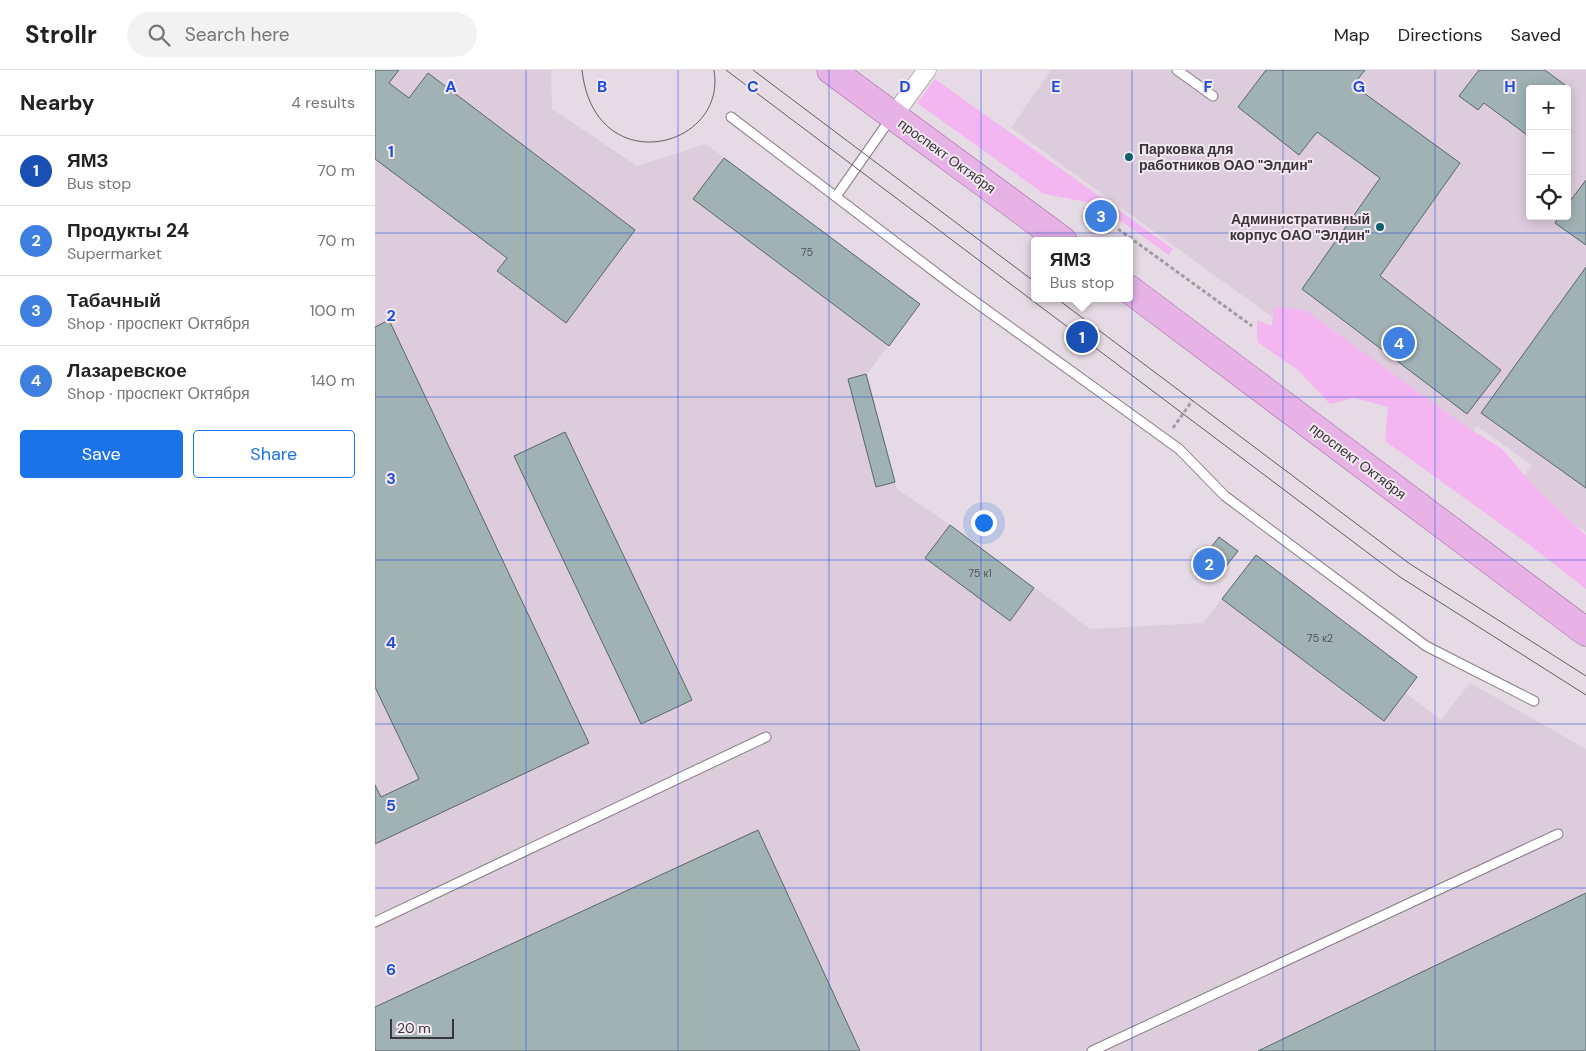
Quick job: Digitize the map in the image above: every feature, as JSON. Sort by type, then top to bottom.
[{"type":"main road","name":"проспект Октября","points":[[831,70],[1058,237]]},
{"type":"main road","name":"проспект Октября","points":[[1133,292],[1586,632]]},
{"type":"street","points":[[893,116],[927,70]]},
{"type":"lane","points":[[1177,70],[1213,96]]},
{"type":"lane","points":[[837,195],[893,116]]},
{"type":"lane","points":[[731,117],[837,195],[956,288],[1179,449],[1225,496],[1426,646],[1534,701]]},
{"type":"lane","points":[[375,922],[766,737]]},
{"type":"lane","points":[[1092,1051],[1558,834]]},
{"type":"path","points":[[1118,229],[1129,237]]},
{"type":"path","points":[[1133,240],[1252,326]]},
{"type":"shaded area","points":[[375,70],[551,70],[552,109],[637,166],[706,144],[920,304],[867,374],[897,489],[950,525],[1090,629],[1203,623],[1256,555],[1417,677],[1405,693],[1441,720],[1470,683],[1586,749],[1586,1051],[375,1051]]},
{"type":"shaded area","points":[[1051,70],[1586,70],[1586,532],[1519,483],[1532,465],[1477,426],[1465,440],[1289,329],[1011,128]]},
{"type":"shaded area","points":[[935,79],[1173,249],[1169,255],[1097,204],[1044,194],[917,103]]},
{"type":"shaded area","points":[[1274,307],[1305,310],[1464,425],[1502,449],[1533,485],[1586,535],[1586,589],[1527,543],[1385,441],[1388,407],[1354,398],[1330,404],[1298,370],[1257,342],[1257,320],[1272,326]]},
{"type":"building","points":[[375,70],[399,70],[389,83],[409,98],[428,73],[635,230],[566,323],[497,271],[507,258],[375,159]]},
{"type":"building","name":"Административный корпус ОАО \"Элдин\"","points":[[1266,70],[1365,70],[1353,85],[1460,163],[1380,276],[1501,370],[1467,414],[1302,289],[1380,178],[1317,132],[1299,155],[1238,107]]},
{"type":"building","points":[[1479,70],[1545,70],[1565,85],[1526,85],[1526,134],[1484,103],[1478,110],[1459,96]]},
{"type":"building","points":[[724,158],[920,304],[889,346],[693,199]]},
{"type":"building","points":[[1586,180],[1586,245],[1555,223],[1557,220],[1571,220],[1571,200]]},
{"type":"building","points":[[1586,267],[1586,488],[1481,413]]},
{"type":"building","points":[[389,320],[589,743],[375,844],[375,785],[381,797],[419,779],[375,687],[375,327]]},
{"type":"building","points":[[866,374],[895,482],[876,487],[848,379]]},
{"type":"building","points":[[565,432],[692,700],[641,724],[514,456]]},
{"type":"building","points":[[950,525],[1034,588],[1010,621],[925,558]]},
{"type":"building","points":[[1219,537],[1238,551],[1216,579],[1198,564]]},
{"type":"building","points":[[1256,555],[1417,677],[1384,721],[1222,599]]},
{"type":"building","points":[[758,830],[860,1051],[375,1051],[375,1007]]},
{"type":"building","points":[[1586,893],[1586,1051],[1258,1051]]},
{"type":"tram line","points":[[582,70],[592,105],[610,128],[633,140],[658,142],[682,134],[701,119],[713,97],[714,70]]},
{"type":"tram line","points":[[726,70],[1031,299]]},
{"type":"tram line","points":[[753,70],[1031,279]]},
{"type":"tram line","points":[[1034,302],[1400,577],[1586,695]]},
{"type":"tram line","points":[[1061,302],[1410,564],[1586,676]]},
{"type":"place","name":"Парковка для работников ОАО \"Элдин\"","points":[[1129,157]]},
{"type":"place","name":"Табачный","points":[[1101,216]]},
{"type":"place","name":"Административный корпус ОАО \"Элдин\"","points":[[1380,227]]},
{"type":"place","name":"ЯМЗ","points":[[1082,337]]},
{"type":"place","name":"Лазаревское","points":[[1399,343]]},
{"type":"place","name":"Продукты 24","points":[[1209,564]]}]
